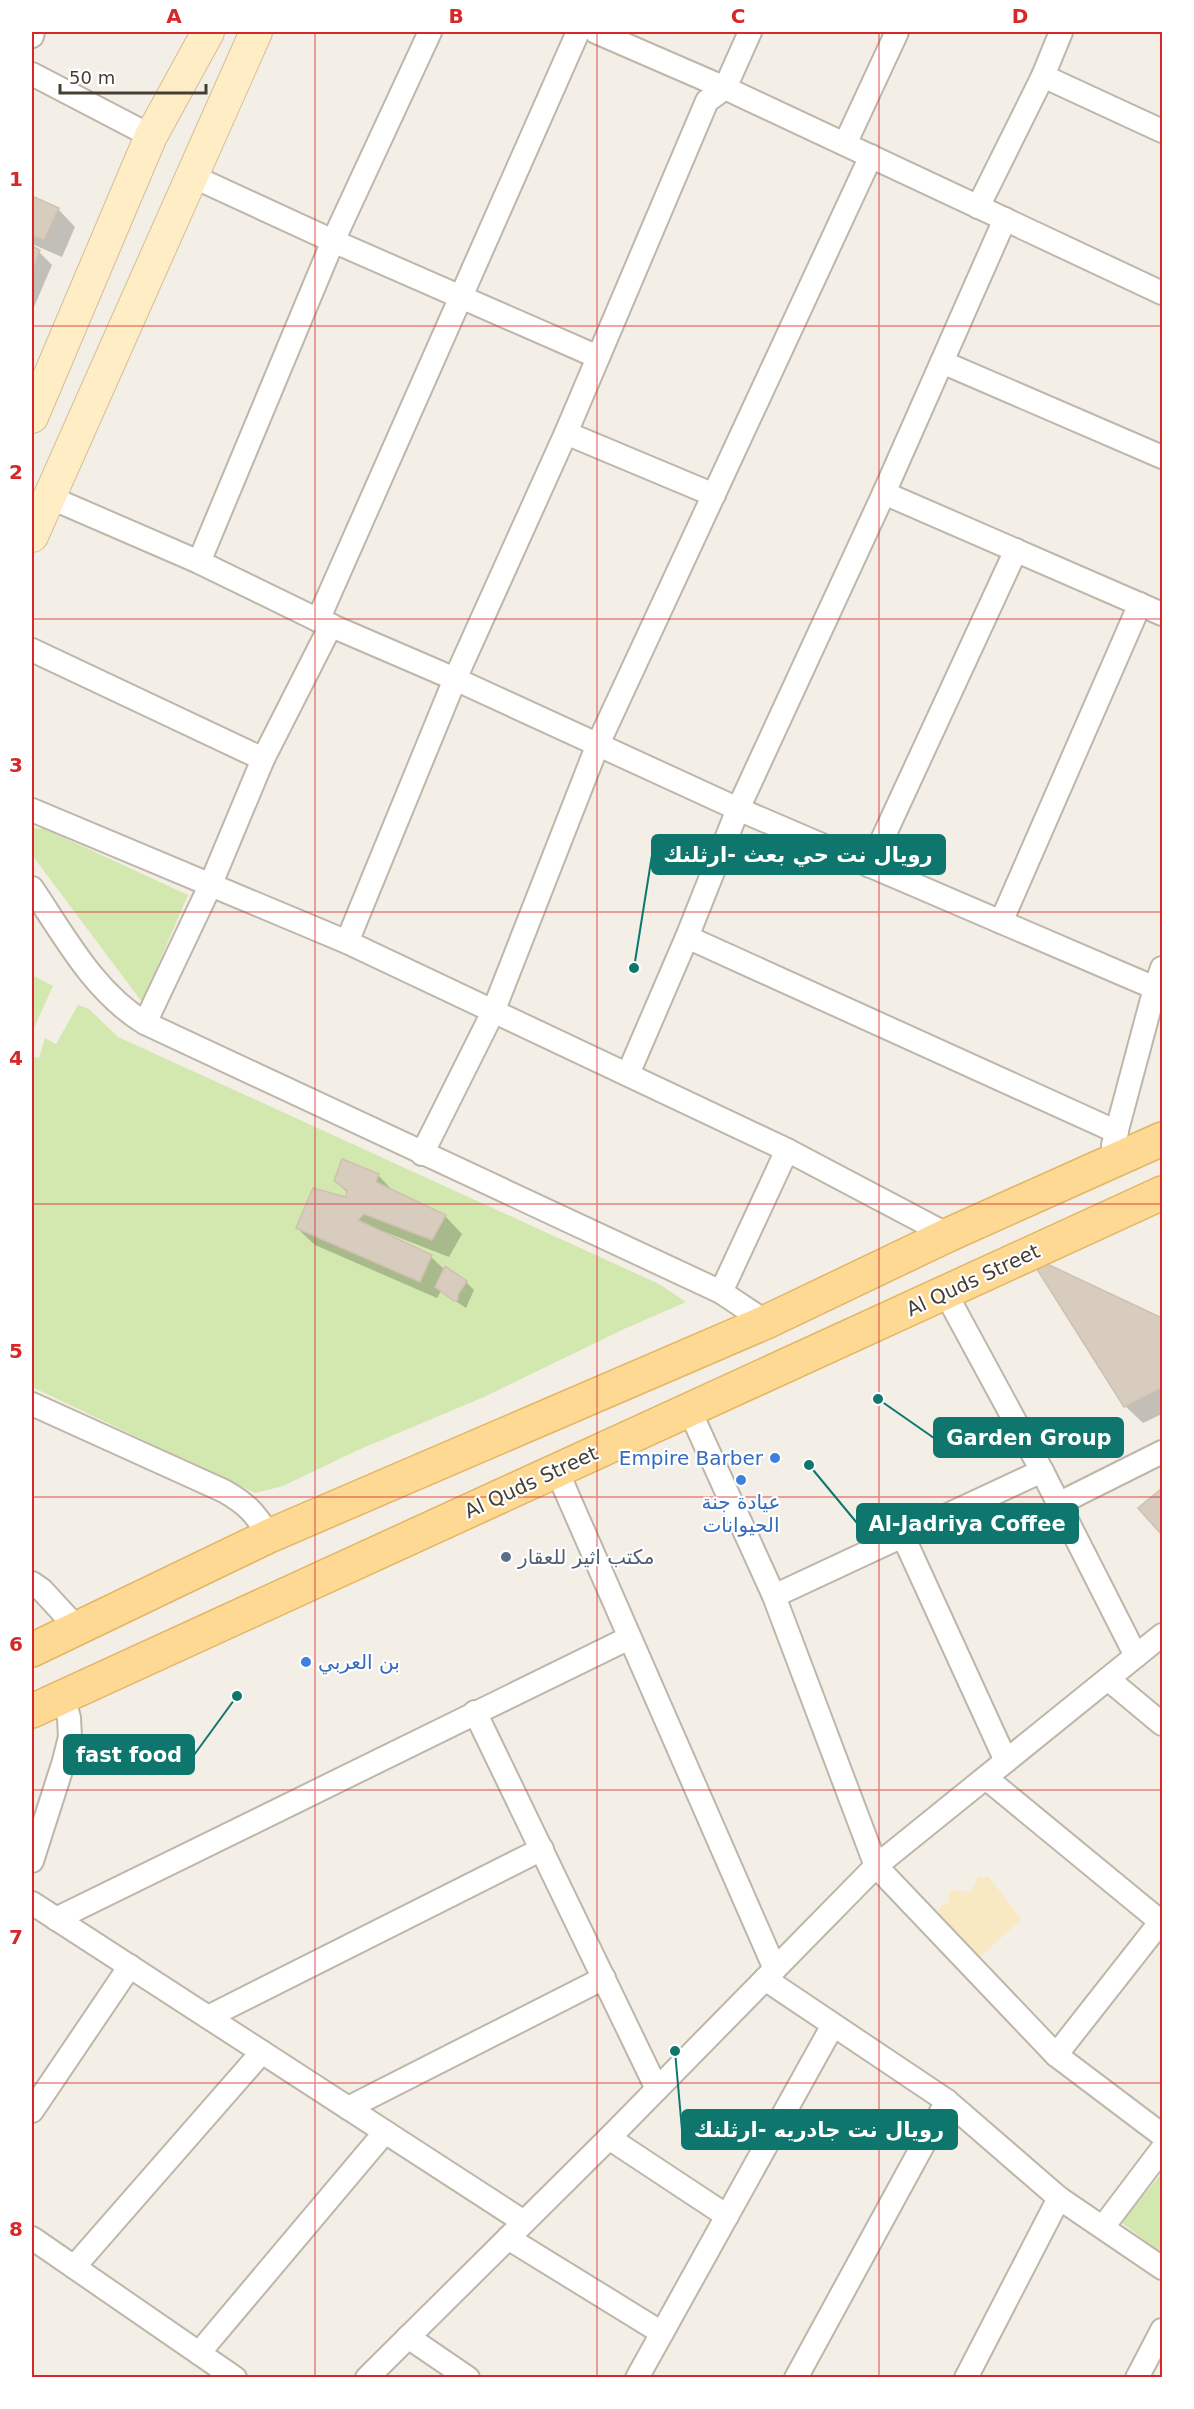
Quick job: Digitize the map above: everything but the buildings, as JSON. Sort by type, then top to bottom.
[{"type":"main road","points":[[32,1650],[269,1536],[766,1322],[948,1235],[1162,1139]]},
{"type":"main road","name":"Al Quds Street","points":[[32,1711],[1162,1193]]},
{"type":"street","points":[[32,36],[33,32]]},
{"type":"street","points":[[32,417],[152,136],[208,32]]},
{"type":"street","points":[[32,536],[256,32]]},
{"type":"street","points":[[199,562],[333,241],[430,32]]},
{"type":"street","points":[[145,1023],[210,886],[324,622],[460,296],[578,32]]},
{"type":"street","points":[[596,32],[725,88],[1162,293]]},
{"type":"street","points":[[347,942],[455,679],[567,433],[707,100],[725,88],[750,32]]},
{"type":"street","points":[[845,144],[897,32]]},
{"type":"street","points":[[978,207],[1043,76],[1061,32]]},
{"type":"street","points":[[32,74],[152,136]]},
{"type":"street","points":[[1043,76],[1162,131]]},
{"type":"street","points":[[422,1154],[493,1012],[598,744],[871,156]]},
{"type":"street","points":[[192,177],[598,357]]},
{"type":"street","points":[[628,1074],[687,937],[738,809],[884,493],[1005,219]]},
{"type":"street","points":[[942,362],[1162,457]]},
{"type":"street","points":[[567,433],[714,495]]},
{"type":"street","points":[[884,493],[1162,614]]},
{"type":"street","points":[[49,497],[199,562],[324,622],[455,679],[738,809],[1001,922],[1159,978],[1108,1164]]},
{"type":"street","points":[[870,866],[1016,550]]},
{"type":"street","points":[[1001,922],[1140,604]]},
{"type":"street","points":[[32,650],[263,759]]},
{"type":"street","points":[[32,810],[347,942],[787,1150],[948,1235]]},
{"type":"street","points":[[32,888],[101,988],[116,1003],[145,1023],[721,1293],[766,1322]]},
{"type":"street","points":[[687,937],[1117,1131]]},
{"type":"street","points":[[721,1293],[787,1150]]},
{"type":"street","points":[[945,1293],[1042,1471],[1136,1656]]},
{"type":"street","points":[[32,1404],[224,1491],[243,1502],[256,1515],[269,1536]]},
{"type":"street","points":[[689,1409],[774,1596],[876,1866],[1056,2055],[1162,2135]]},
{"type":"street","points":[[1058,1503],[1162,1452]]},
{"type":"street","points":[[571,1464],[629,1638],[770,1974],[833,2025],[947,2101],[1059,2198],[1162,2268]]},
{"type":"street","points":[[774,1596],[1042,1471]]},
{"type":"street","points":[[903,1536],[1006,1761]]},
{"type":"street","points":[[32,1583],[42,1590],[77,1628]]},
{"type":"street","points":[[367,2378],[609,2138],[876,1866],[1162,1635]]},
{"type":"street","points":[[56,1919],[629,1638]]},
{"type":"street","points":[[1108,1679],[1162,1724]]},
{"type":"street","points":[[32,1861],[70,1737],[69,1718],[63,1696]]},
{"type":"street","points":[[476,1712],[657,2089]]},
{"type":"street","points":[[986,1778],[1162,1921],[1056,2055]]},
{"type":"street","points":[[208,2017],[542,1849]]},
{"type":"street","points":[[32,1903],[524,2222]]},
{"type":"street","points":[[32,2111],[130,1966]]},
{"type":"street","points":[[348,2108],[603,1978]]},
{"type":"street","points":[[637,2378],[833,2025]]},
{"type":"street","points":[[74,2267],[262,2052]]},
{"type":"street","points":[[796,2378],[947,2101]]},
{"type":"street","points":[[199,2353],[385,2132]]},
{"type":"street","points":[[609,2138],[727,2216]]},
{"type":"street","points":[[1103,2228],[1162,2149]]},
{"type":"street","points":[[966,2378],[1059,2198]]},
{"type":"street","points":[[32,2238],[235,2378]]},
{"type":"street","points":[[508,2238],[662,2333]]},
{"type":"street","points":[[1137,2378],[1162,2330]]},
{"type":"street","points":[[408,2337],[468,2378]]},
{"type":"green space","points":[[32,828],[45,829],[188,895],[142,1002],[32,855]]},
{"type":"green space","points":[[32,975],[53,986],[32,1032]]},
{"type":"green space","points":[[78,1005],[89,1009],[118,1037],[659,1284],[686,1302],[624,1329],[484,1397],[358,1450],[283,1486],[255,1493],[32,1387],[32,1056],[39,1058],[45,1038],[56,1044]]},
{"type":"green space","points":[[1162,2173],[1162,2254],[1121,2222]]},
{"type":"sand","points":[[978,1876],[984,1878],[988,1876],[1021,1919],[979,1958],[936,1913],[944,1902],[946,1904],[949,1902],[948,1895],[952,1890],[971,1892]]},
{"type":"place","name":"رويال نت حي بعث -ارثلنك","points":[[634,968]]},
{"type":"place","name":"Garden Group","points":[[878,1399]]},
{"type":"place","name":"Empire Barber","points":[[775,1458]]},
{"type":"place","name":"Al-Jadriya Coffee","points":[[809,1465]]},
{"type":"place","name":"عيادة جنة الحيوانات","points":[[741,1480]]},
{"type":"place","name":"مكتب اثير للعقار","points":[[506,1557]]},
{"type":"place","name":"بن العربي","points":[[306,1662]]},
{"type":"place","name":"fast food","points":[[237,1696]]},
{"type":"place","name":"رويال نت جادريه -ارثلنك","points":[[675,2051]]}]
